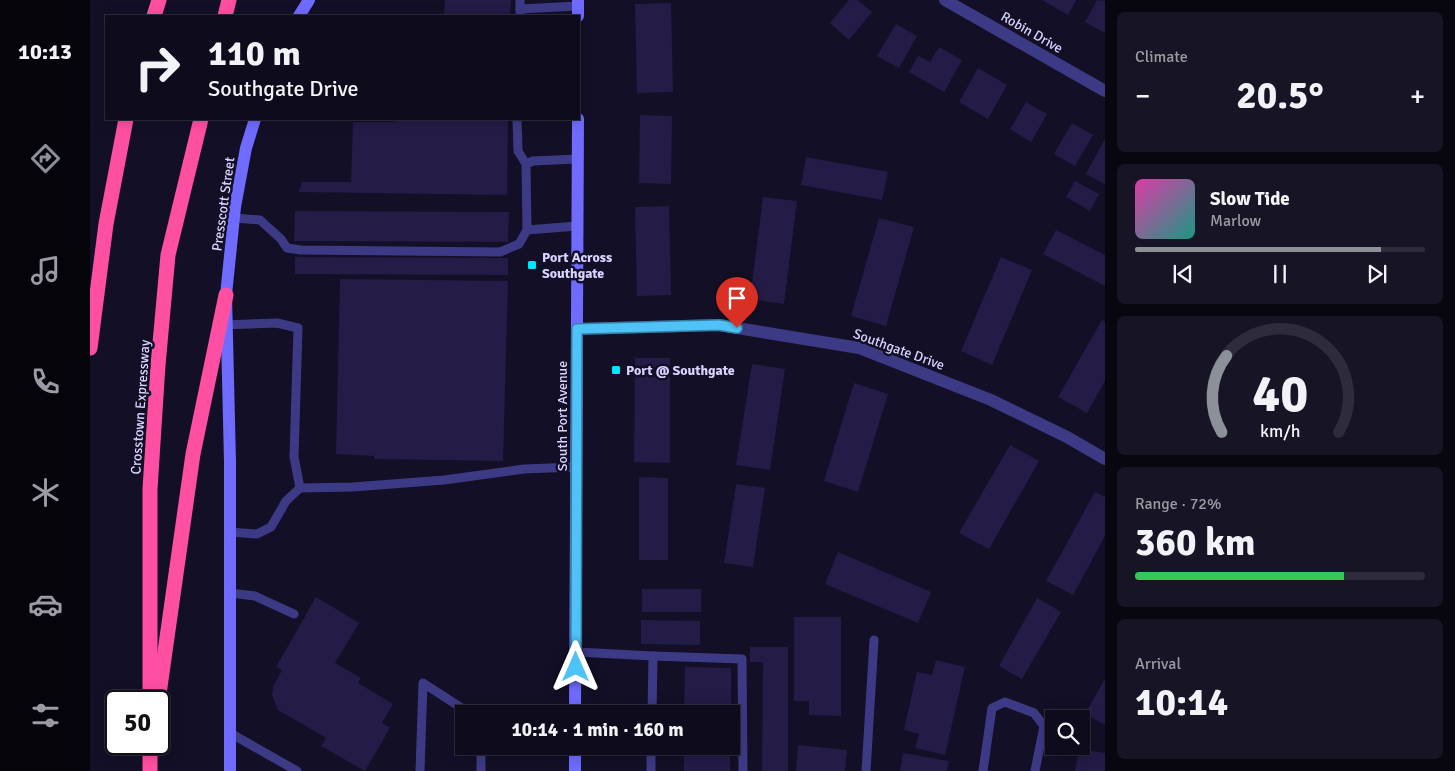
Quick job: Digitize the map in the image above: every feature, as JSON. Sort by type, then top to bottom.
[{"type":"highway","points":[[154,15],[159,0]]},
{"type":"highway","points":[[225,15],[229,0]]},
{"type":"highway","points":[[90,348],[106,224],[126,120]]},
{"type":"highway","name":"Crosstown Expressway","points":[[150,690],[150,489],[158,366],[168,255],[201,120]]},
{"type":"highway","points":[[160,690],[194,454],[224,325],[226,295]]},
{"type":"main road","points":[[301,15],[309,0]]},
{"type":"main road","name":"Presscott Street","points":[[226,295],[234,218],[246,148],[255,120]]},
{"type":"main road","name":"South Port Avenue","points":[[576,705],[578,120]]},
{"type":"main road","points":[[224,325],[230,452],[230,771]]},
{"type":"main road","points":[[575,755],[575,771]]},
{"type":"street","name":"Robin Drive","points":[[945,0],[1105,91]]},
{"type":"street","name":"Southgate Drive","points":[[577,329],[719,325],[859,348],[991,400],[1105,459]]},
{"type":"lane","points":[[520,8],[578,7]]},
{"type":"lane","points":[[234,218],[260,220],[281,239],[287,248],[301,250],[500,252],[518,244],[527,230],[526,164],[518,151],[517,120]]},
{"type":"lane","points":[[526,164],[533,161],[577,158]]},
{"type":"lane","points":[[527,230],[577,226]]},
{"type":"lane","points":[[224,325],[277,323],[298,328],[294,457],[300,488]]},
{"type":"lane","points":[[230,532],[258,534],[271,526],[286,501],[300,488],[444,480],[524,470],[576,467]]},
{"type":"lane","points":[[230,593],[255,596],[294,614]]},
{"type":"lane","points":[[866,771],[874,640]]},
{"type":"lane","points":[[576,652],[742,659],[743,771]]},
{"type":"lane","points":[[652,705],[653,656]]},
{"type":"lane","points":[[420,771],[423,683],[457,705]]},
{"type":"lane","points":[[983,771],[992,708],[1005,702],[1034,713],[1044,726],[1035,771]]},
{"type":"lane","points":[[230,733],[297,771]]},
{"type":"lane","points":[[481,755],[481,771]]},
{"type":"lane","points":[[651,755],[651,771]]},
{"type":"building","points":[[445,0],[511,0],[510,15],[444,15]]},
{"type":"building","points":[[849,0],[857,0],[872,12],[849,40],[830,23]]},
{"type":"building","points":[[1042,0],[1076,0],[1068,15]]},
{"type":"building","points":[[1097,0],[1105,1],[1105,33],[1085,22]]},
{"type":"building","points":[[671,3],[673,92],[637,93],[635,4]]},
{"type":"building","points":[[896,24],[917,36],[899,68],[877,56]]},
{"type":"building","points":[[939,47],[962,60],[944,92],[909,72],[918,56],[930,62]]},
{"type":"building","points":[[978,68],[1007,85],[988,119],[959,102]]},
{"type":"building","points":[[1026,102],[1047,114],[1031,142],[1010,129]]},
{"type":"building","points":[[640,115],[672,116],[671,184],[639,183]]},
{"type":"building","points":[[395,120],[508,120],[507,195],[299,192],[302,182],[351,182],[353,122],[395,122]]},
{"type":"building","points":[[1072,123],[1093,135],[1075,166],[1054,154]]},
{"type":"building","points":[[1105,139],[1105,184],[1086,174]]},
{"type":"building","points":[[806,157],[888,172],[882,200],[801,185]]},
{"type":"building","points":[[1075,181],[1099,194],[1090,211],[1066,197]]},
{"type":"building","points":[[763,197],[797,201],[784,304],[750,299]]},
{"type":"building","points":[[669,206],[671,295],[637,296],[635,207]]},
{"type":"building","points":[[295,211],[509,212],[508,242],[294,241]]},
{"type":"building","points":[[879,218],[914,227],[886,326],[851,316]]},
{"type":"building","points":[[1056,230],[1105,255],[1105,286],[1043,254]]},
{"type":"building","points":[[295,257],[508,258],[508,275],[295,274]]},
{"type":"building","points":[[1001,257],[1032,270],[992,365],[961,351]]},
{"type":"building","points":[[340,279],[508,281],[503,461],[374,459],[374,456],[336,454]]},
{"type":"building","points":[[1102,320],[1105,322],[1105,381],[1087,413],[1058,397]]},
{"type":"building","points":[[635,358],[670,358],[670,463],[634,462]]},
{"type":"building","points":[[752,364],[785,369],[770,470],[736,465]]},
{"type":"building","points":[[854,383],[888,394],[858,492],[824,481]]},
{"type":"building","points":[[1010,445],[1039,461],[989,549],[959,533]]},
{"type":"building","points":[[639,477],[668,478],[668,560],[639,560]]},
{"type":"building","points":[[736,484],[765,488],[753,567],[724,563]]},
{"type":"building","points":[[1095,492],[1105,497],[1105,536],[1073,595],[1046,581]]},
{"type":"building","points":[[838,552],[931,592],[918,623],[825,584]]},
{"type":"building","points":[[642,589],[701,589],[701,612],[642,612]]},
{"type":"building","points":[[316,597],[359,623],[335,663],[361,678],[358,683],[393,704],[382,723],[390,728],[365,771],[321,746],[326,738],[278,710],[272,695],[273,687],[282,670],[276,667]]},
{"type":"building","points":[[1037,598],[1061,612],[1022,679],[999,666]]},
{"type":"building","points":[[794,617],[841,617],[841,716],[809,715],[809,701],[794,701]]},
{"type":"building","points":[[641,620],[700,621],[700,645],[641,644]]},
{"type":"building","points":[[750,647],[788,647],[788,771],[762,771],[763,662],[750,662]]},
{"type":"building","points":[[936,660],[965,667],[945,755],[915,748],[919,734],[904,730],[917,672],[932,675]]},
{"type":"building","points":[[685,667],[731,668],[731,705],[684,705]]},
{"type":"building","points":[[1105,679],[1105,725],[1090,717],[1090,710],[1087,710]]},
{"type":"building","points":[[798,745],[847,750],[845,771],[796,771]]},
{"type":"building","points":[[1090,751],[1105,753],[1105,771],[1075,771],[1078,755],[1090,755]]},
{"type":"building","points":[[903,753],[949,761],[947,771],[900,771]]},
{"type":"building","points":[[684,755],[730,755],[730,771],[684,771]]},
{"type":"place","name":"Port Across Southgate","points":[[532,265]]},
{"type":"place","name":"Port @ Southgate","points":[[616,370]]},
{"type":"route","points":[[576,667],[577,329],[719,325],[737,328]]}]
